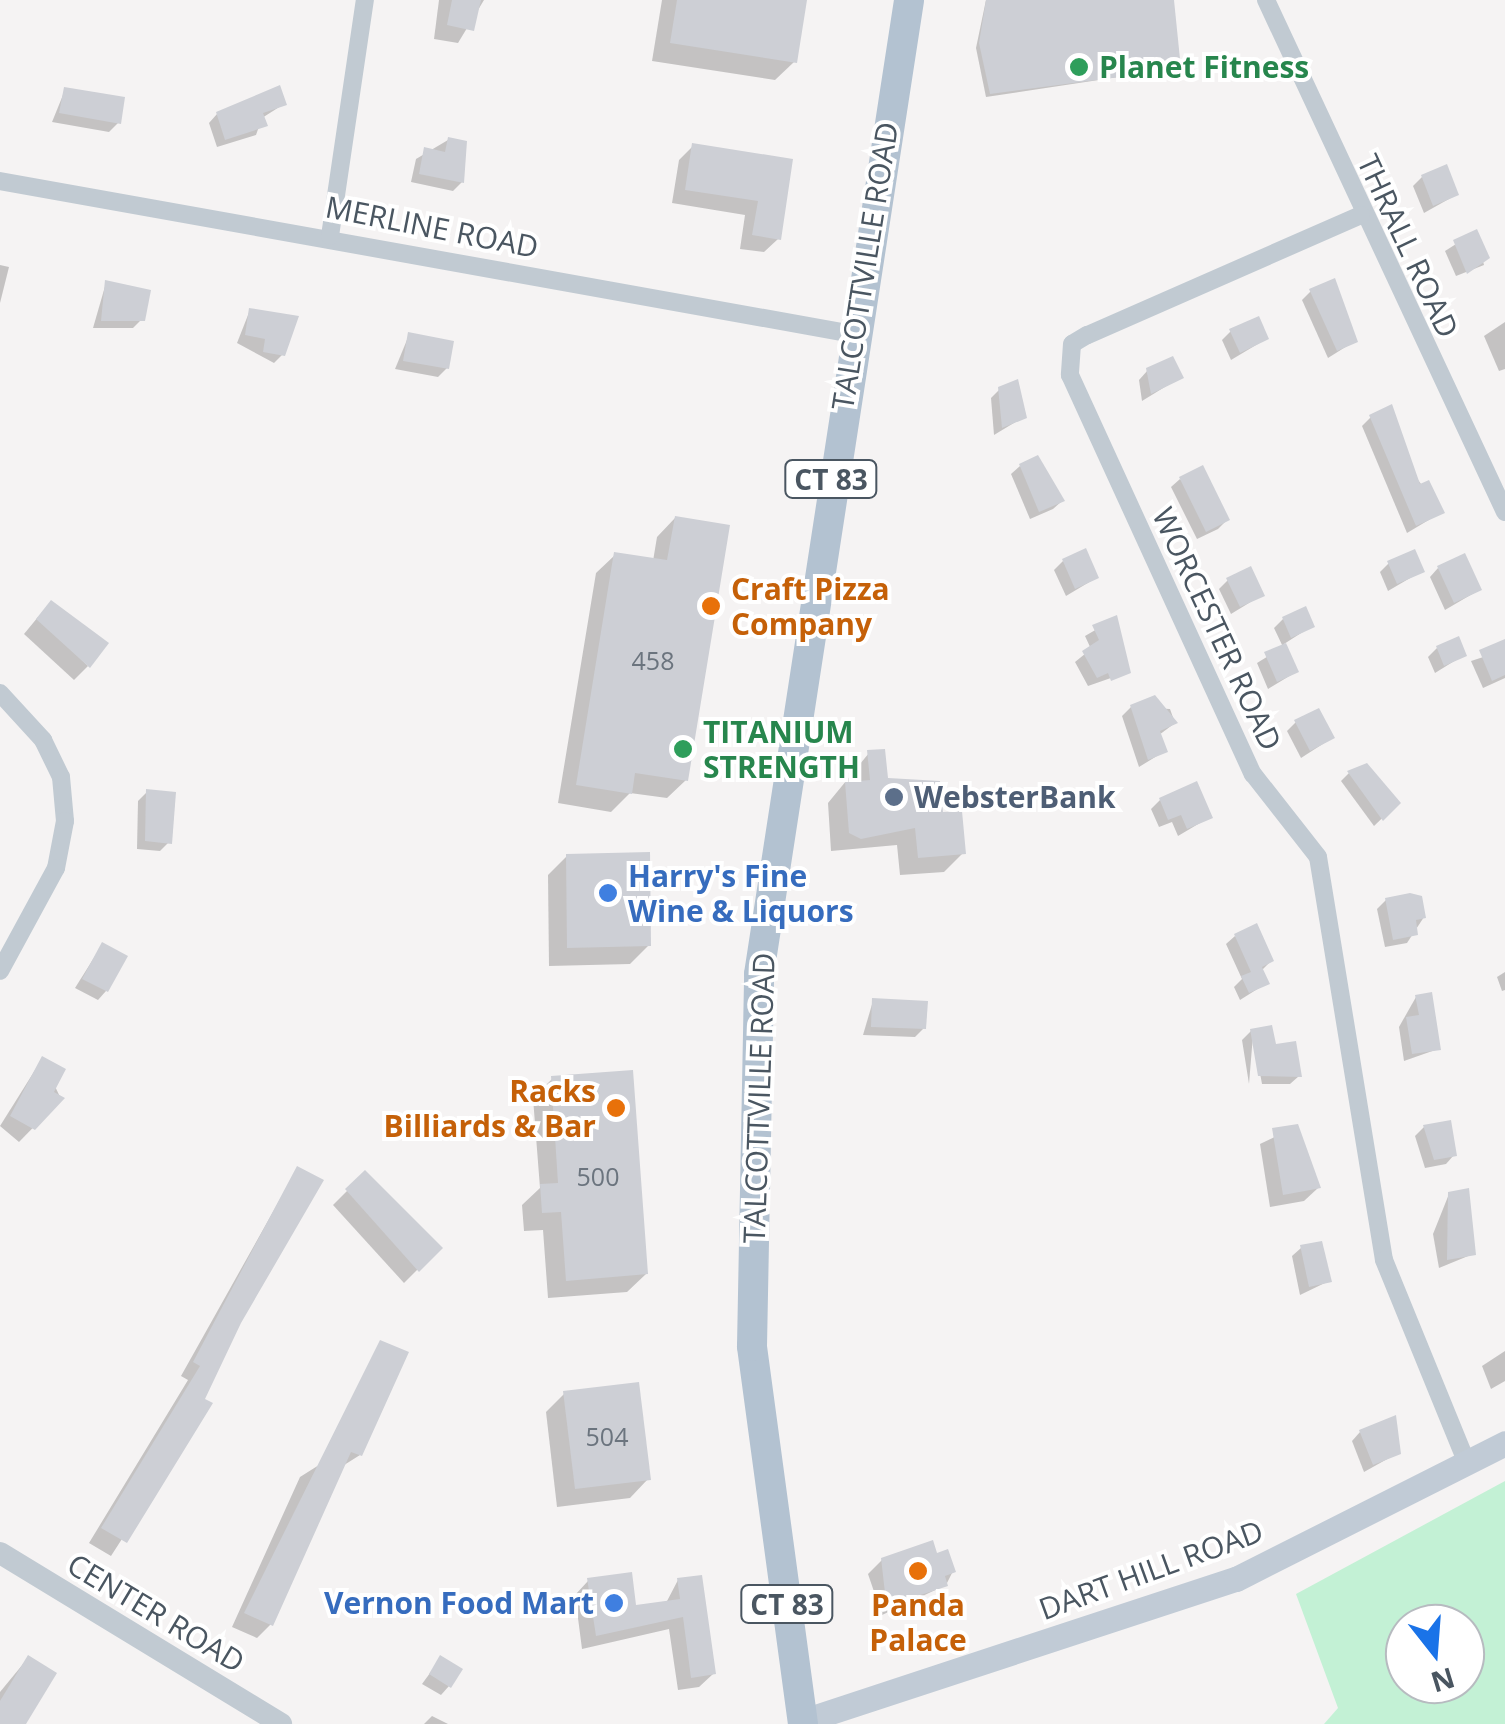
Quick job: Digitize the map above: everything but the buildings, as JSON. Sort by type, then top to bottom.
[{"type":"main road","name":"TALCOTTVILLE ROAD","points":[[801,1723],[752,1346],[758,974],[853,334],[908,0]]},
{"type":"main road","name":"DART HILL ROAD","points":[[801,1723],[1236,1579],[1505,1444]]},
{"type":"street","points":[[330,236],[365,0]]},
{"type":"street","name":"THRALL ROAD","points":[[1266,0],[1361,216],[1505,512]]},
{"type":"street","name":"MERLINE ROAD","points":[[0,181],[330,236],[853,334]]},
{"type":"street","name":"WORCESTER ROAD","points":[[1361,216],[1087,335],[1072,344],[1070,375],[1253,774],[1318,857],[1384,1260],[1466,1463]]},
{"type":"street","points":[[0,693],[43,740],[61,776],[65,821],[56,868],[0,970]]},
{"type":"street","name":"CENTER ROAD","points":[[0,1553],[281,1724]]},
{"type":"green space","points":[[1505,1481],[1505,1724],[1324,1724],[1338,1708],[1296,1594]]},
{"type":"place","name":"Planet Fitness","points":[[1079,67]]},
{"type":"place","name":"Craft Pizza Company","points":[[711,606]]},
{"type":"place","name":"TITANIUM STRENGTH","points":[[683,749]]},
{"type":"place","name":"WebsterBank","points":[[894,797]]},
{"type":"place","name":"Harry's Fine Wine & Liquors","points":[[608,893]]},
{"type":"place","name":"Racks Billiards & Bar","points":[[616,1108]]},
{"type":"place","name":"Panda Palace","points":[[918,1571]]},
{"type":"place","name":"Vernon Food Mart","points":[[614,1603]]}]
